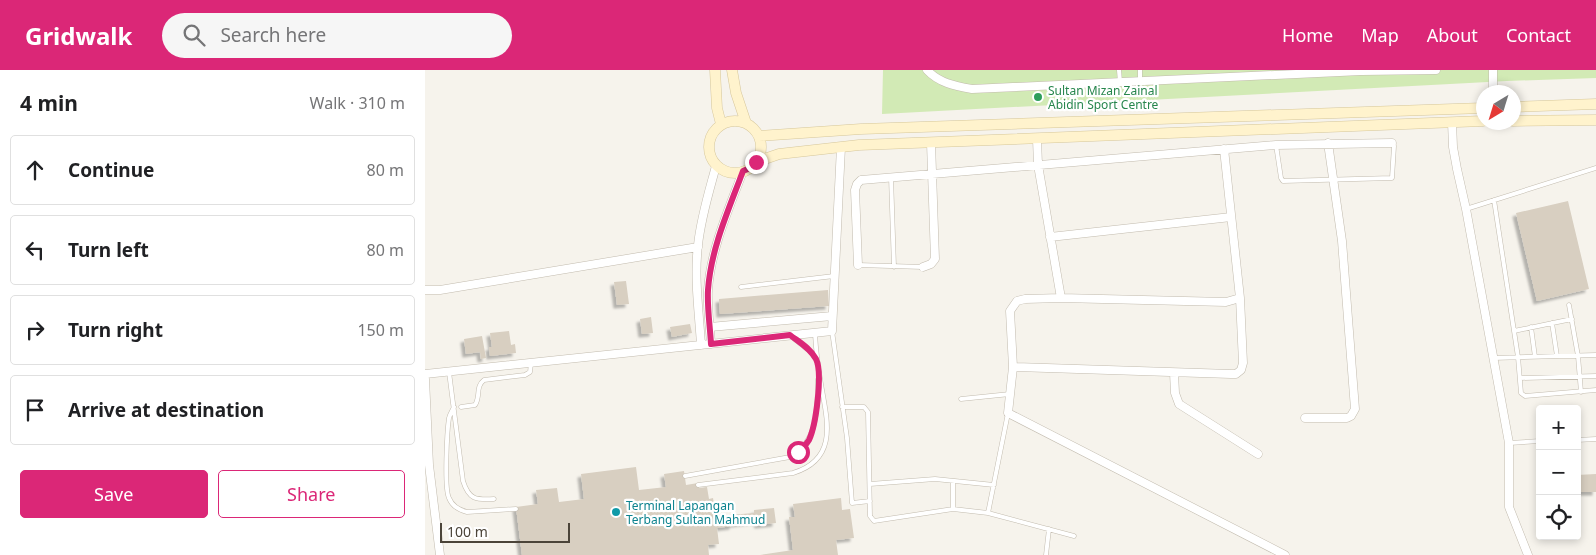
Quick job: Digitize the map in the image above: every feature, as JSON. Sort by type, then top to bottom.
[{"type":"main road","points":[[715,70],[717,108],[721,124]]},
{"type":"main road","points":[[732,70],[736,93],[746,123]]},
{"type":"main road","points":[[1521,107],[1596,104]]},
{"type":"main road","points":[[759,136],[861,129],[1476,108]]},
{"type":"main road","points":[[737,120],[753,128],[759,136],[761,144],[760,154],[750,168],[733,173],[724,171],[716,166],[709,152],[708,144],[714,129],[721,124],[737,120]]},
{"type":"main road","points":[[1521,121],[1596,120]]},
{"type":"main road","points":[[756,162],[779,154],[841,147],[1476,121]]},
{"type":"street","points":[[927,70],[951,86],[972,89],[1360,71],[1436,70]]},
{"type":"street","points":[[1493,70],[1493,85]]},
{"type":"street","points":[[1452,122],[1453,147],[1509,443],[1509,507],[1528,555]]},
{"type":"street","points":[[1037,139],[1038,165],[1061,298]]},
{"type":"street","points":[[923,267],[931,264],[935,259],[931,143]]},
{"type":"street","points":[[1305,418],[1347,418],[1351,416],[1355,409],[1342,241],[1328,143]]},
{"type":"street","points":[[858,265],[855,190],[861,180],[1276,145],[1392,143]]},
{"type":"street","points":[[425,374],[832,331],[841,147]]},
{"type":"street","points":[[1013,367],[1231,374],[1236,374],[1241,370],[1243,363],[1240,298],[1224,149]]},
{"type":"street","points":[[701,345],[697,292],[698,246],[703,211],[716,166]]},
{"type":"street","points":[[711,344],[708,290],[713,259],[721,229],[743,171]]},
{"type":"street","points":[[839,192],[855,190]]},
{"type":"street","points":[[1050,237],[1231,217]]},
{"type":"street","points":[[425,290],[440,290],[698,246]]},
{"type":"street","points":[[1240,298],[1226,302],[1061,298],[1025,298],[1017,301],[1011,311],[1013,367],[1008,413],[1285,555]]},
{"type":"street","points":[[710,327],[832,316]]},
{"type":"street","points":[[1174,373],[1175,394],[1179,404],[1257,454]]},
{"type":"street","points":[[425,379],[427,466],[440,555]]},
{"type":"lane","points":[[1119,70],[1120,82]]},
{"type":"lane","points":[[1140,70],[1140,82]]},
{"type":"lane","points":[[1276,145],[1281,178],[1283,180],[1334,180],[1392,178],[1394,146],[1392,143]]},
{"type":"lane","points":[[1466,209],[1596,168]]},
{"type":"lane","points":[[891,177],[894,267]]},
{"type":"lane","points":[[1494,200],[1519,357],[1521,393],[1525,396],[1596,390]]},
{"type":"lane","points":[[858,265],[923,267]]},
{"type":"lane","points":[[741,287],[834,276]]},
{"type":"lane","points":[[1569,305],[1578,356],[1581,392]]},
{"type":"lane","points":[[1514,331],[1572,319]]},
{"type":"lane","points":[[1552,323],[1557,356]]},
{"type":"lane","points":[[1531,327],[1535,357]]},
{"type":"lane","points":[[832,331],[847,438],[852,503],[870,501]]},
{"type":"lane","points":[[699,485],[793,473],[806,468],[817,459],[825,447],[828,434],[815,333]]},
{"type":"lane","points":[[790,335],[811,352],[817,360]]},
{"type":"lane","points":[[1493,358],[1596,355]]},
{"type":"lane","points":[[461,407],[475,405],[478,388],[484,380],[528,374],[531,369],[531,363]]},
{"type":"lane","points":[[449,372],[463,481],[466,490],[471,496],[479,500],[494,499]]},
{"type":"lane","points":[[685,476],[790,457],[798,452],[808,441],[817,413],[819,372]]},
{"type":"lane","points":[[1520,378],[1596,376]]},
{"type":"lane","points":[[961,399],[1010,394]]},
{"type":"lane","points":[[454,407],[449,420],[447,492],[454,505],[460,510],[471,512],[516,509]]},
{"type":"lane","points":[[842,407],[863,407],[868,412],[870,516],[874,521],[953,509],[988,513],[1074,536]]},
{"type":"lane","points":[[988,513],[1008,413]]},
{"type":"lane","points":[[842,438],[847,438]]},
{"type":"lane","points":[[1581,440],[1596,439]]},
{"type":"lane","points":[[1509,443],[1536,442]]},
{"type":"lane","points":[[870,484],[935,479],[994,485]]},
{"type":"lane","points":[[953,481],[953,509]]},
{"type":"lane","points":[[1046,555],[1049,529]]},
{"type":"green space","name":"Sultan Mizan Zainal Abidin Sport Centre","points":[[883,70],[1596,70],[1596,78],[882,114]]},
{"type":"building","points":[[1568,201],[1589,289],[1537,301],[1516,213]]},
{"type":"building","points":[[626,281],[629,304],[617,305],[614,282]]},
{"type":"building","points":[[828,290],[829,306],[720,314],[719,299]]},
{"type":"building","points":[[651,317],[653,333],[642,334],[640,319]]},
{"type":"building","points":[[690,324],[692,333],[672,337],[670,327]]},
{"type":"building","points":[[509,331],[511,345],[515,344],[516,353],[490,356],[489,347],[492,347],[490,333]]},
{"type":"building","points":[[482,336],[486,358],[481,359],[480,352],[466,354],[464,339]]},
{"type":"building","name":"Terminal Lapangan Terbang Sultan Mahmud","points":[[636,467],[639,490],[666,487],[664,474],[684,471],[686,485],[698,483],[699,488],[707,487],[709,499],[713,498],[716,516],[754,513],[754,510],[774,508],[776,523],[758,525],[757,521],[717,528],[719,544],[708,545],[709,555],[522,555],[516,507],[538,504],[536,490],[557,488],[559,502],[584,499],[581,474]]},
{"type":"building","points":[[1596,474],[1596,492],[1581,492],[1581,475]]},
{"type":"building","name":"Terminal Lapangan Terbang Sultan Mahmud","points":[[841,498],[842,510],[850,509],[854,538],[836,540],[838,555],[760,555],[793,550],[789,517],[795,517],[793,504]]},
{"type":"place","name":"Sultan Mizan Zainal Abidin Sport Centre","points":[[1038,97]]},
{"type":"place","name":"Terminal Lapangan Terbang Sultan Mahmud","points":[[616,512]]},
{"type":"route","points":[[756,162],[750,168],[743,171],[721,229],[713,259],[708,290],[711,344],[790,335],[811,352],[817,360],[819,372],[817,413],[808,441],[798,452]]}]
